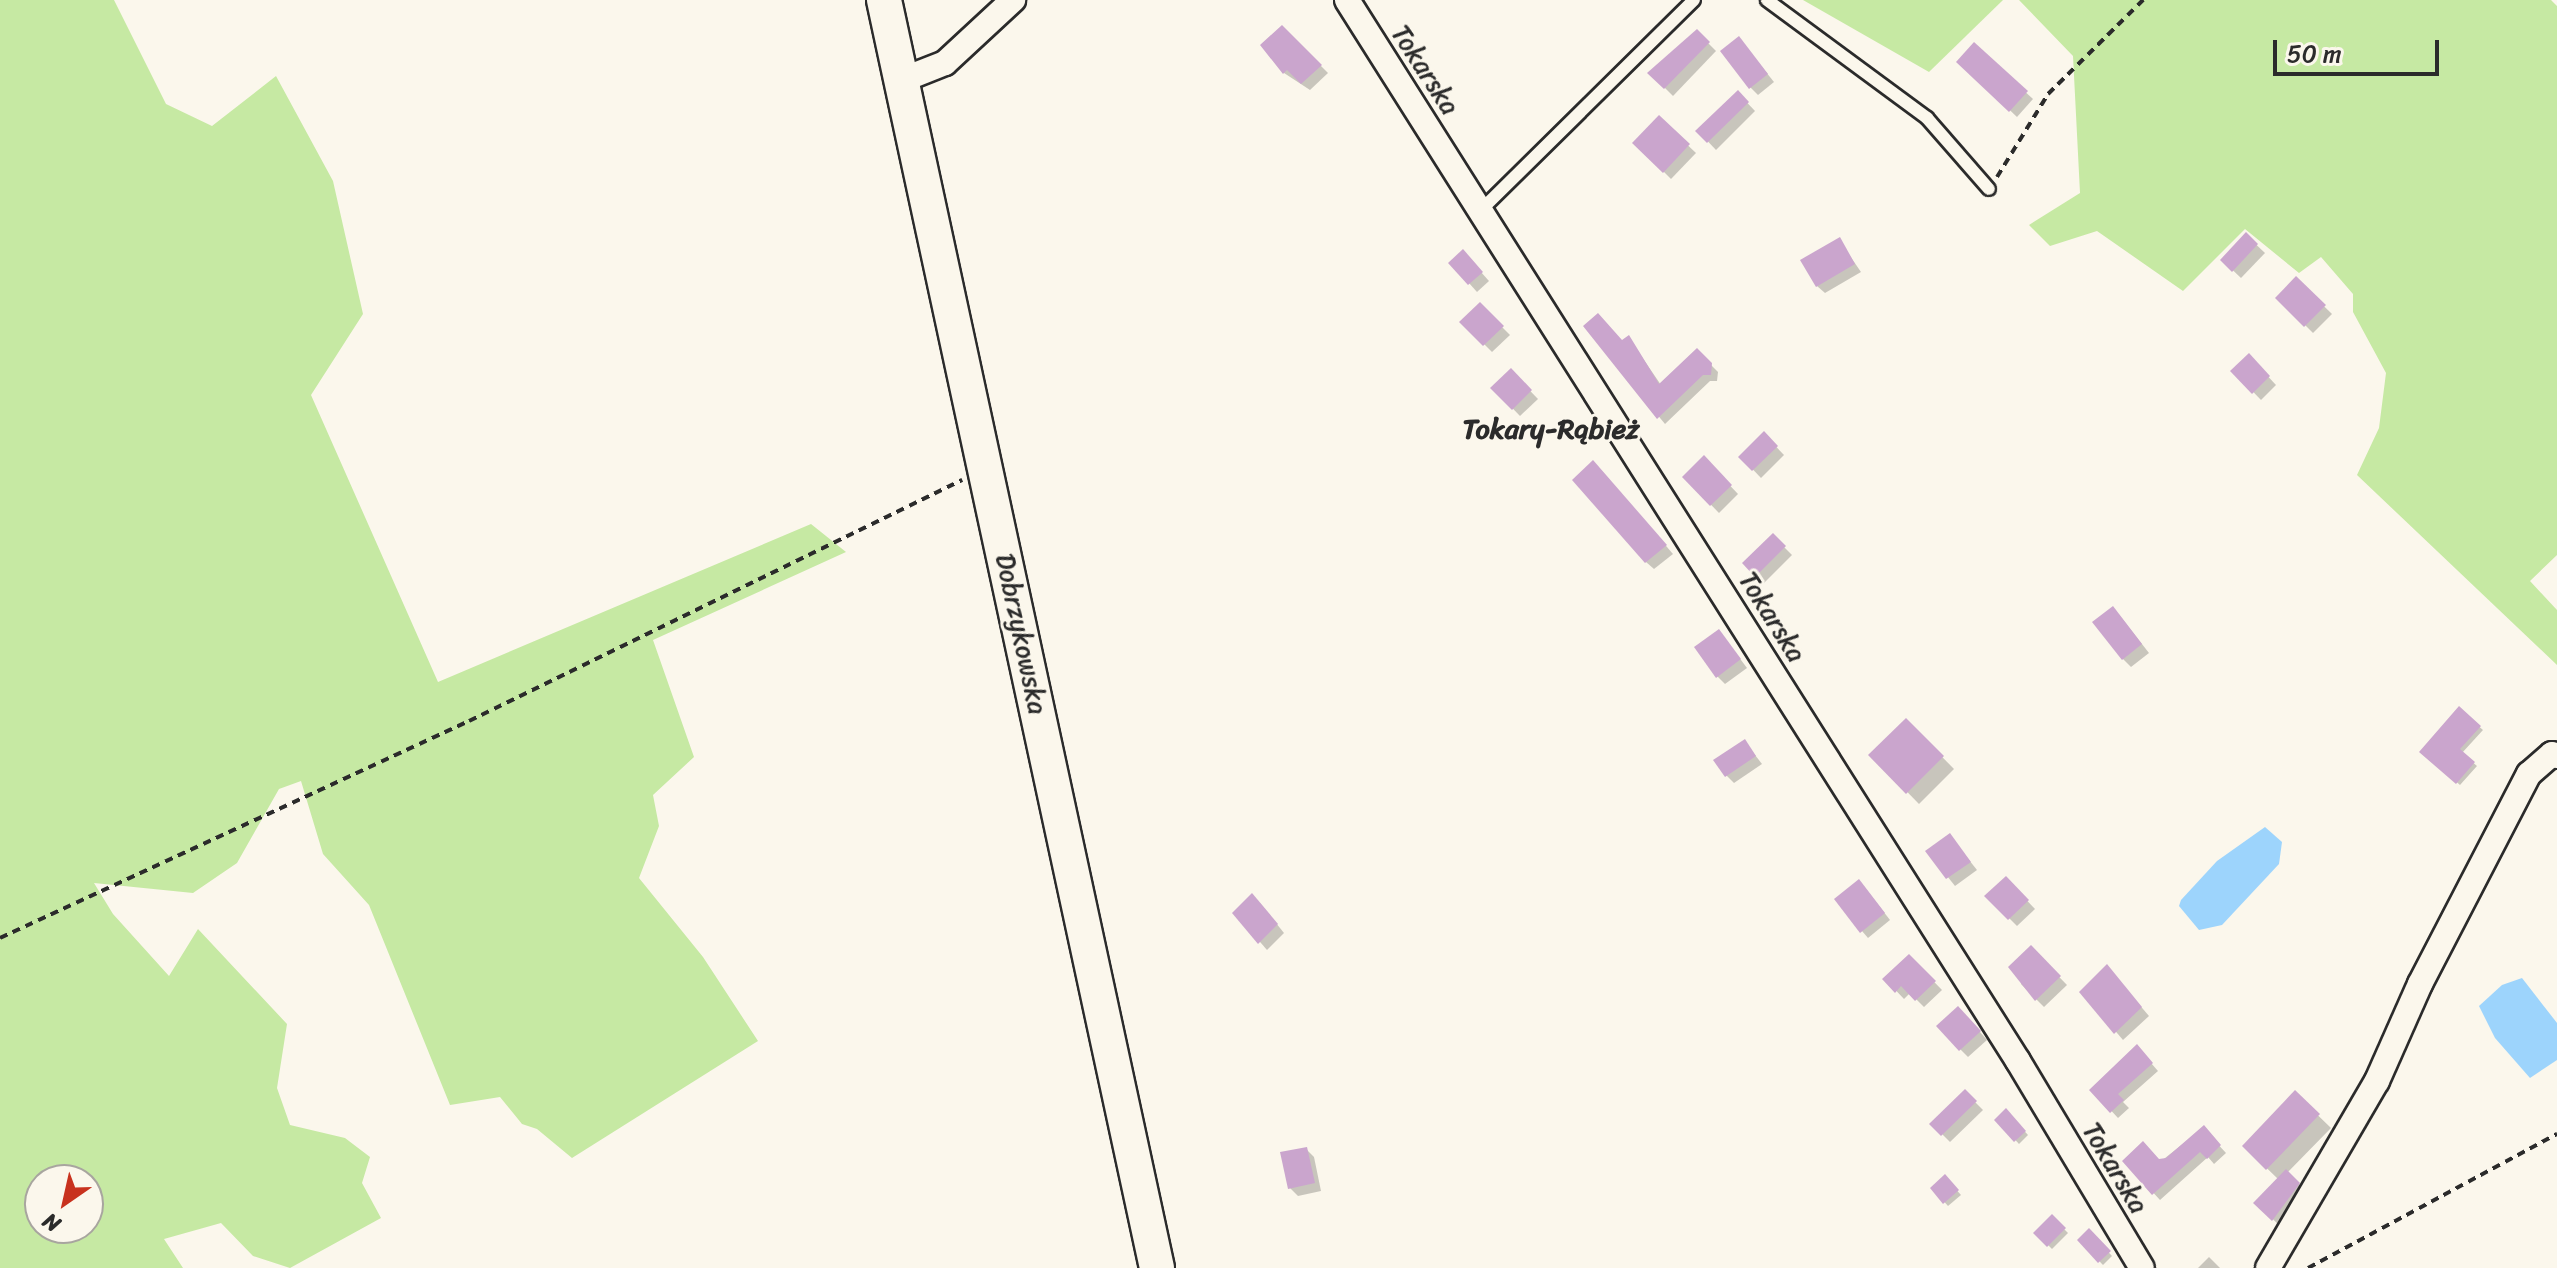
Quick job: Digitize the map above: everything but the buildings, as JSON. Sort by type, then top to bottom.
[{"type":"main road","name":"Dobrzykowska","points":[[884,0],[1157,1268]]},
{"type":"street","points":[[902,80],[945,63],[1013,0]]},
{"type":"street","name":"Tokarska","points":[[1347,0],[2002,1035],[2142,1268]]},
{"type":"street","points":[[2268,1268],[2377,1081],[2420,984],[2529,774],[2552,754],[2557,756]]},
{"type":"lane","points":[[1481,210],[1694,0]]},
{"type":"lane","points":[[1767,0],[1927,118],[1989,189]]},
{"type":"path","points":[[1989,189],[2048,94],[2143,0]]},
{"type":"path","points":[[0,938],[469,721],[985,468]]},
{"type":"path","points":[[2308,1268],[2557,1134]]},
{"type":"green space","points":[[0,0],[114,0],[166,104],[212,126],[276,76],[333,181],[363,314],[311,395],[438,682],[811,524],[846,552],[653,640],[694,757],[653,795],[659,826],[639,878],[703,957],[758,1041],[572,1158],[537,1129],[522,1124],[500,1097],[450,1105],[369,905],[323,854],[301,781],[279,789],[237,863],[193,893],[94,883],[113,914],[169,976],[198,929],[287,1024],[277,1088],[290,1125],[345,1138],[370,1157],[362,1183],[381,1218],[290,1268],[253,1256],[221,1223],[164,1239],[183,1268],[0,1268]]},
{"type":"green space","points":[[1803,0],[2003,0],[1929,72]]},
{"type":"green space","points":[[2019,0],[2551,0],[2557,6],[2557,555],[2530,581],[2557,610],[2557,665],[2357,475],[2379,428],[2386,373],[2353,312],[2353,294],[2321,257],[2299,273],[2245,229],[2183,291],[2097,231],[2050,246],[2029,225],[2080,193],[2073,56]]},
{"type":"water","points":[[2265,827],[2282,842],[2279,864],[2222,925],[2199,930],[2179,906],[2181,900],[2217,861]]},
{"type":"water","points":[[2522,978],[2557,1023],[2557,1060],[2530,1078],[2495,1038],[2479,1006],[2502,985]]},
{"type":"district","name":"Tokary-Rąbież","points":[[1551,429]]}]
